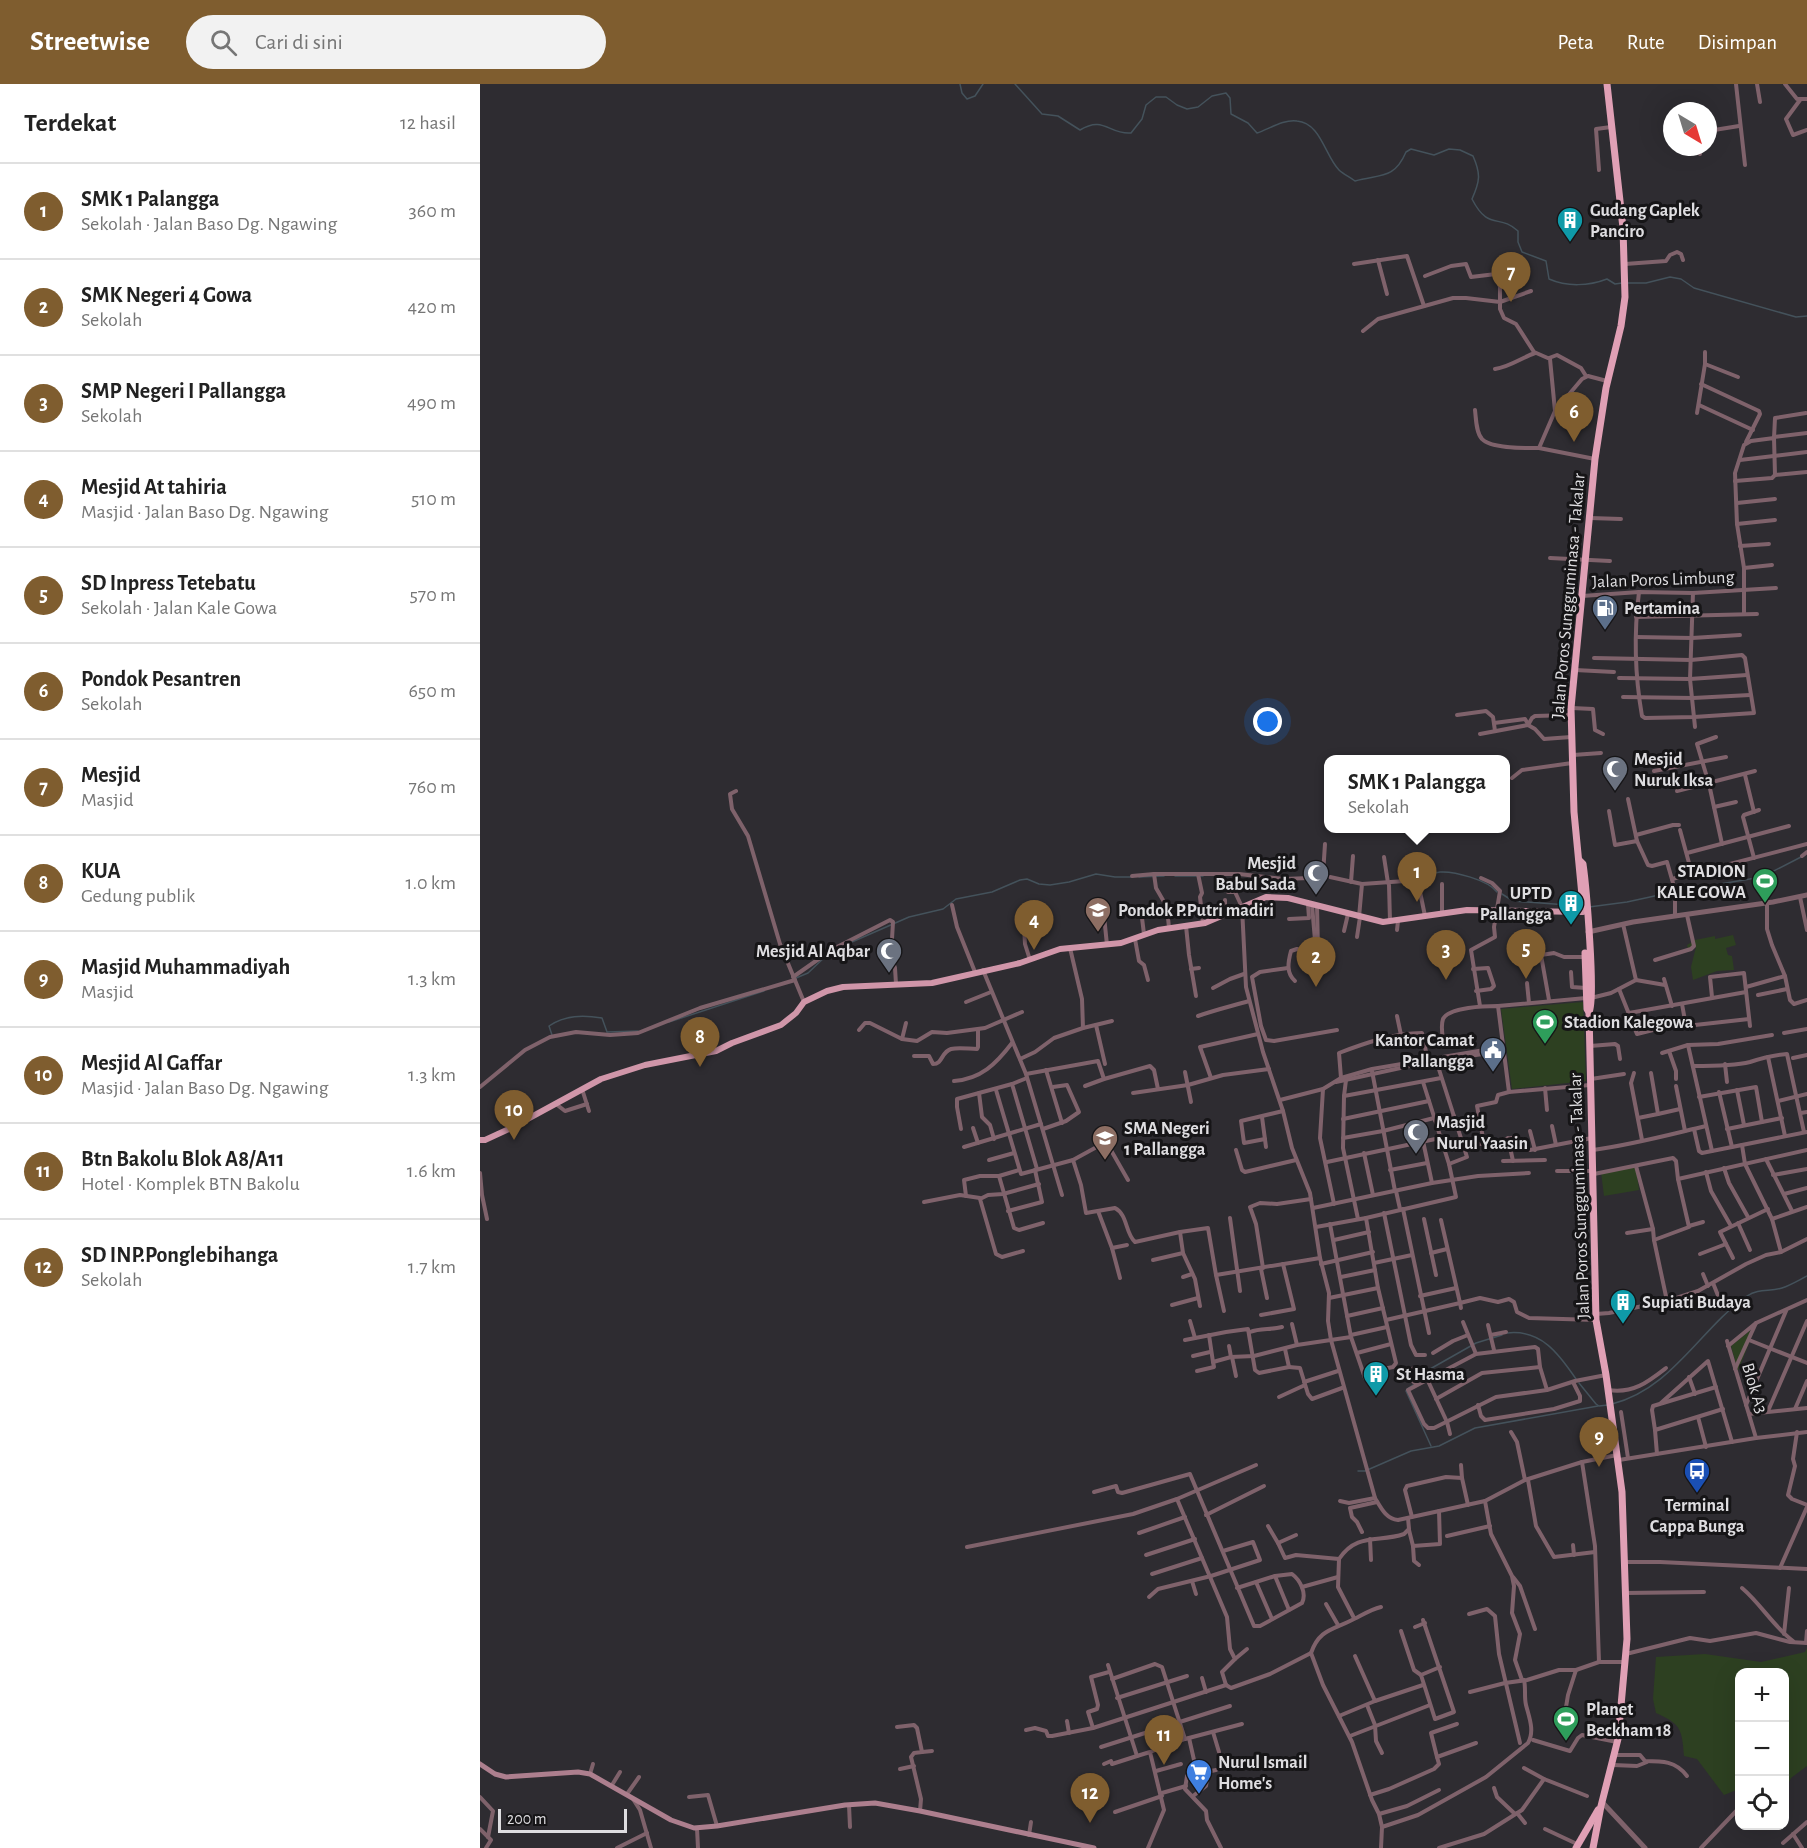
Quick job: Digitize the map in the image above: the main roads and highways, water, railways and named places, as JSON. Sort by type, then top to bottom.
[{"type":"highway","name":"Jalan Poros Sungguminasa - Takalar","points":[[1593,1848],[1615,1755],[1626,1654],[1624,1509],[1609,1391],[1596,1317],[1594,1173],[1589,1012],[1587,1010],[1589,998],[1588,932],[1578,864],[1580,861],[1574,812],[1571,737],[1574,670],[1596,459],[1608,381],[1621,326],[1625,297],[1619,185],[1607,84]]},
{"type":"highway","name":"Jalan Poros Sungguminasa - Takalar","points":[[1584,907],[1586,988],[1589,998]]},
{"type":"highway","name":"Jalan Poros Sungguminasa - Takalar","points":[[1576,1846],[1602,1804]]},
{"type":"highway","points":[[1585,1830],[1596,1833]]},
{"type":"main road","points":[[480,1140],[509,1129],[602,1079],[645,1065],[716,1051],[781,1025],[792,1018],[804,1002],[827,991],[843,987],[932,983],[1030,960],[1060,949],[1107,946],[1169,928],[1203,923],[1266,897],[1272,896],[1313,907],[1389,922],[1442,912],[1467,910],[1584,907]]},
{"type":"main road","points":[[480,1764],[495,1774],[506,1777],[591,1770],[671,1820],[697,1828],[875,1803],[920,1810],[1094,1848]]},
{"type":"waterway","points":[[960,84],[962,93],[967,99],[975,96],[983,84]]},
{"type":"waterway","points":[[1015,84],[1042,114],[1058,116],[1080,130],[1095,124],[1123,133],[1131,133],[1142,119],[1146,105],[1156,97],[1166,97],[1187,109],[1198,107],[1212,96],[1226,93],[1230,98],[1231,114],[1248,123],[1257,133],[1282,123],[1292,121],[1305,123],[1317,134],[1339,170],[1355,181],[1391,172],[1406,152],[1411,149],[1434,155],[1449,149],[1460,150],[1473,156],[1477,168],[1478,182],[1472,199],[1478,209],[1489,219],[1505,223],[1518,231],[1518,242],[1522,252],[1546,261],[1549,279],[1571,284],[1593,283],[1607,279],[1615,284],[1622,283]]},
{"type":"waterway","points":[[1627,283],[1646,283],[1670,277],[1681,279],[1694,288],[1796,317],[1807,316]]},
{"type":"waterway","points":[[1678,891],[1762,877],[1801,857]]},
{"type":"waterway","points":[[1407,881],[1446,872],[1479,880],[1497,892]]},
{"type":"waterway","points":[[845,945],[909,917],[943,909],[956,899],[992,892],[1020,880],[1027,879],[1039,884],[1050,885],[1096,874],[1132,877]]},
{"type":"waterway","points":[[1304,877],[1317,875],[1328,877]]},
{"type":"waterway","points":[[1139,877],[1164,876]]},
{"type":"waterway","points":[[1175,876],[1203,876]]},
{"type":"waterway","points":[[1589,907],[1673,892]]},
{"type":"waterway","points":[[1502,894],[1513,901],[1581,906]]},
{"type":"waterway","points":[[796,978],[808,973],[828,954]]},
{"type":"waterway","points":[[669,1022],[764,991]]},
{"type":"waterway","points":[[552,1035],[549,1026],[555,1022],[581,1016],[602,1018],[607,1032],[638,1031]]},
{"type":"waterway","points":[[1612,1404],[1633,1396],[1669,1372],[1730,1310],[1747,1296],[1756,1292],[1782,1288],[1807,1276]]},
{"type":"waterway","points":[[1507,1333],[1530,1335],[1539,1339],[1556,1352],[1576,1379]]},
{"type":"waterway","points":[[1417,1382],[1423,1373],[1476,1343],[1502,1335]]},
{"type":"waterway","points":[[1579,1383],[1596,1404],[1608,1405]]},
{"type":"waterway","points":[[1413,1385],[1406,1391],[1431,1446]]},
{"type":"waterway","points":[[1358,1471],[1365,1471],[1411,1451],[1439,1446],[1475,1428],[1598,1406]]},
{"type":"place","name":"Gudang Gaplek Panciro","points":[[1570,243]]},
{"type":"place","name":"Mesjid","points":[[1511,302]]},
{"type":"place","name":"Pondok Pesantren","points":[[1574,442]]},
{"type":"place","name":"Pertamina","points":[[1605,631]]},
{"type":"place","name":"Mesjid Nuruk Iksa","points":[[1615,792]]},
{"type":"place","name":"Mesjid Babul Sada","points":[[1316,896]]},
{"type":"place","name":"SMK 1 Palangga","points":[[1417,902]]},
{"type":"place","name":"STADION KALE GOWA","points":[[1765,904]]},
{"type":"place","name":"UPTD Pallangga","points":[[1571,926]]},
{"type":"place","name":"Pondok P.Putri madiri","points":[[1098,933]]},
{"type":"place","name":"Mesjid At tahiria","points":[[1034,950]]},
{"type":"place","name":"Mesjid Al Aqbar","points":[[889,974]]},
{"type":"place","name":"SD Inpress Tetebatu","points":[[1526,979]]},
{"type":"place","name":"SMP Negeri I Pallangga","points":[[1446,980]]},
{"type":"place","name":"SMK Negeri 4 Gowa","points":[[1316,987]]},
{"type":"place","name":"Stadion Kalegowa","points":[[1545,1045]]},
{"type":"place","name":"KUA","points":[[700,1067]]},
{"type":"place","name":"Kantor Camat Pallangga","points":[[1493,1073]]},
{"type":"place","name":"Mesjid Al Gaffar","points":[[514,1140]]},
{"type":"place","name":"Masjid Nurul Yaasin","points":[[1416,1155]]},
{"type":"place","name":"SMA Negeri 1 Pallangga","points":[[1105,1161]]},
{"type":"place","name":"Supiati Budaya","points":[[1623,1325]]},
{"type":"place","name":"St Hasma","points":[[1376,1397]]},
{"type":"place","name":"Masjid Muhammadiyah","points":[[1599,1467]]},
{"type":"place","name":"Terminal Cappa Bunga","points":[[1697,1494]]},
{"type":"place","name":"Planet Beckham 18","points":[[1566,1742]]},
{"type":"place","name":"Btn Bakolu Blok A8/A11","points":[[1164,1765]]},
{"type":"place","name":"Nurul Ismail Home's","points":[[1199,1795]]},
{"type":"place","name":"SD INP.Ponglebihanga","points":[[1090,1823]]}]
